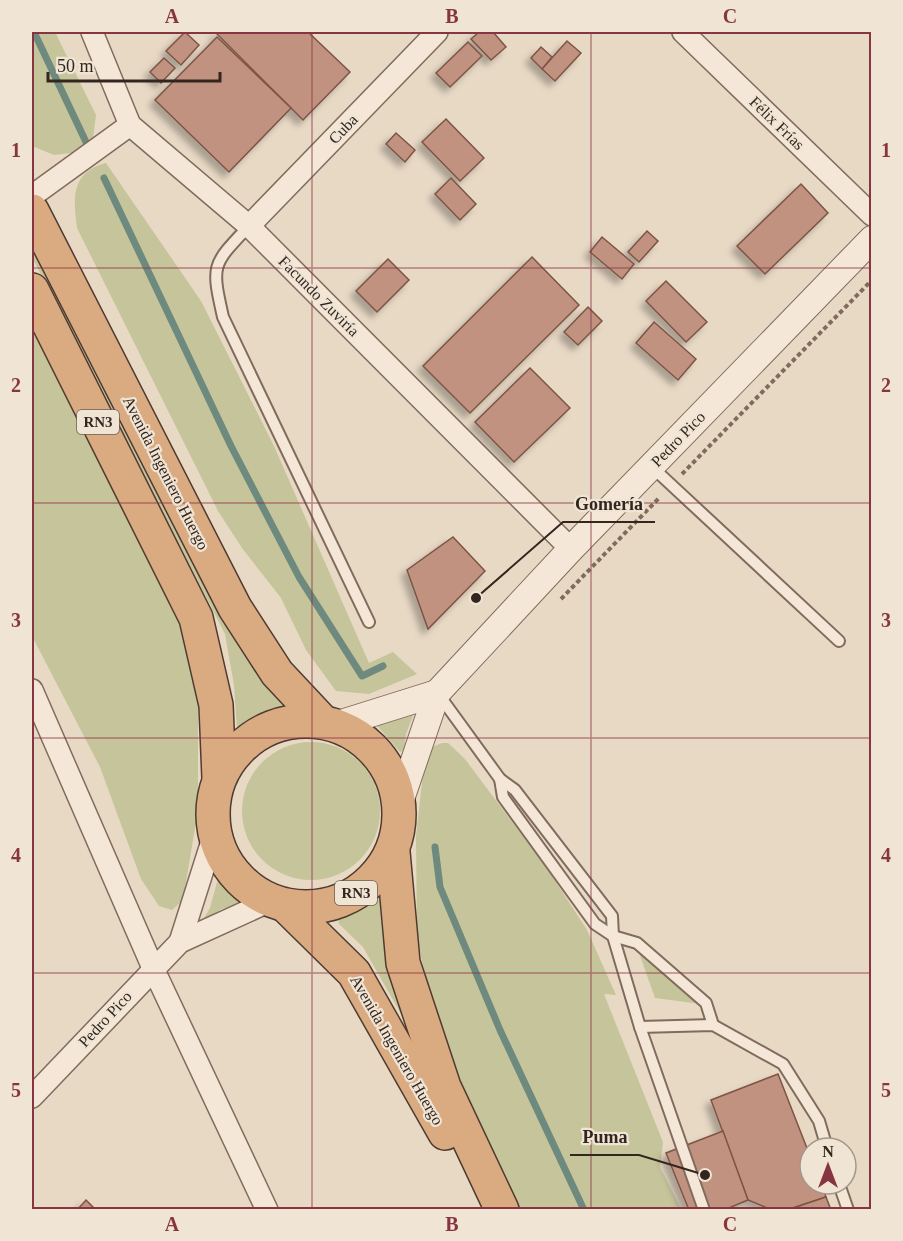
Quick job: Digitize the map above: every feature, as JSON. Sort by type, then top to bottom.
[{"type":"highway","name":"Avenida Ingeniero Huergo","points":[[32,211],[235,608],[277,673],[329,723],[359,737],[378,754],[392,777],[400,802],[400,827],[393,852],[375,879],[349,898],[318,908],[278,904]]},
{"type":"highway","name":"Avenida Ingeniero Huergo","points":[[32,290],[196,618],[216,705],[219,778],[212,806],[214,835],[225,863],[244,886],[278,904],[354,973],[465,1168],[485,1209]]},
{"type":"highway","name":"Avenida Ingeniero Huergo","points":[[219,778],[234,754],[256,735],[282,724],[329,723]]},
{"type":"highway","name":"Avenida Ingeniero Huergo","points":[[393,852],[403,963],[444,1087],[502,1209]]},
{"type":"street","name":"Facundo Zuviría","points":[[92,32],[130,125],[249,226],[571,549]]},
{"type":"street","name":"Cuba","points":[[249,226],[437,32]]},
{"type":"street","name":"Félix Frías","points":[[683,32],[872,215]]},
{"type":"street","points":[[32,196],[130,125]]},
{"type":"street","name":"Pedro Pico","points":[[400,802],[437,693],[571,549],[872,239]]},
{"type":"street","points":[[32,690],[153,968],[267,1209]]},
{"type":"street","name":"Pedro Pico","points":[[329,723],[437,693]]},
{"type":"street","name":"Pedro Pico","points":[[180,942],[214,835]]},
{"type":"street","name":"Pedro Pico","points":[[32,1097],[180,942],[278,904]]},
{"type":"lane","points":[[249,226],[222,254],[214,277],[223,317],[369,622]]},
{"type":"lane","points":[[651,466],[840,641]]},
{"type":"lane","points":[[437,693],[500,779],[515,790],[612,916],[613,936],[640,1027],[704,1209]]},
{"type":"lane","points":[[500,779],[503,797],[595,924],[613,936],[637,943],[706,1003],[713,1025]]},
{"type":"lane","points":[[640,1027],[713,1025],[783,1064],[819,1121],[823,1136]]},
{"type":"green space","points":[[32,32],[55,32],[96,115],[93,138],[79,152],[54,155],[32,146]]},
{"type":"green space","points":[[106,163],[201,301],[274,446],[369,663],[393,652],[417,674],[369,694],[336,691],[306,650],[281,598],[242,548],[218,511],[77,228],[75,197],[80,180],[95,167]]},
{"type":"green space","points":[[32,236],[286,704],[284,708],[254,717],[242,728],[237,728],[234,685],[225,634],[32,257]]},
{"type":"green space","points":[[32,325],[186,632],[198,706],[198,810],[183,900],[172,910],[159,906],[141,879],[100,767],[32,636]]},
{"type":"green space","points":[[414,713],[406,734],[404,750],[400,752],[374,722]]},
{"type":"green space","points":[[311,742],[338,747],[350,753],[360,762],[369,772],[375,784],[380,811],[375,838],[369,850],[360,860],[350,869],[338,875],[311,880],[284,875],[272,869],[262,860],[253,850],[247,838],[242,811],[247,784],[253,772],[262,762],[272,753],[284,747]]},
{"type":"green space","points":[[448,743],[465,759],[548,870],[587,930],[616,995],[604,994],[663,1142],[660,1167],[681,1209],[511,1209],[492,1167],[428,989],[417,938],[416,836],[424,764],[432,747]]},
{"type":"green space","points":[[223,874],[249,902],[221,909],[204,922],[219,875]]},
{"type":"green space","points":[[384,895],[412,1017],[405,1021],[363,947],[339,924],[338,918],[375,902]]},
{"type":"green space","points":[[638,950],[701,1004],[655,998]]},
{"type":"building","points":[[185,32],[199,45],[181,65],[166,51]]},
{"type":"building","points":[[215,32],[308,32],[350,72],[303,120]]},
{"type":"building","points":[[479,32],[493,32],[506,47],[491,60],[471,39]]},
{"type":"building","points":[[217,37],[291,108],[229,172],[155,100]]},
{"type":"building","points":[[567,41],[581,53],[555,81],[542,69]]},
{"type":"building","points":[[468,42],[482,56],[450,87],[436,73]]},
{"type":"building","points":[[541,47],[552,57],[542,69],[531,58]]},
{"type":"building","points":[[164,58],[175,68],[161,83],[150,72]]},
{"type":"building","points":[[446,119],[484,158],[460,181],[422,142]]},
{"type":"building","points":[[396,133],[415,150],[405,162],[386,144]]},
{"type":"building","points":[[451,178],[476,204],[460,220],[435,194]]},
{"type":"building","points":[[801,184],[828,213],[765,274],[737,246]]},
{"type":"building","points":[[647,231],[658,241],[639,262],[628,252]]},
{"type":"building","points":[[602,237],[634,264],[622,279],[590,252]]},
{"type":"building","points":[[532,257],[579,305],[470,413],[423,366]]},
{"type":"building","points":[[388,259],[409,280],[377,312],[356,291]]},
{"type":"building","points":[[666,281],[707,322],[686,342],[646,301]]},
{"type":"building","points":[[588,307],[602,321],[578,345],[564,332]]},
{"type":"building","points":[[654,322],[696,359],[678,380],[636,343]]},
{"type":"building","points":[[530,368],[570,408],[514,462],[475,422]]},
{"type":"building","points":[[453,537],[485,571],[428,629],[407,570]]},
{"type":"building","points":[[778,1074],[802,1136],[798,1136],[798,1196],[826,1197],[787,1210],[772,1210],[748,1200],[711,1100]]},
{"type":"building","points":[[723,1131],[748,1200],[724,1210],[689,1210],[666,1153]]},
{"type":"building","points":[[826,1197],[831,1210],[787,1210]]},
{"type":"building","points":[[86,1200],[96,1210],[77,1210]]},
{"type":"waterway","points":[[34,32],[86,142]]},
{"type":"waterway","points":[[104,178],[231,446],[299,577],[362,676],[383,666]]},
{"type":"waterway","points":[[435,847],[440,887],[500,1030],[584,1210]]},
{"type":"place","name":"Gomería","points":[[476,598]]},
{"type":"place","name":"Puma","points":[[705,1175]]}]
